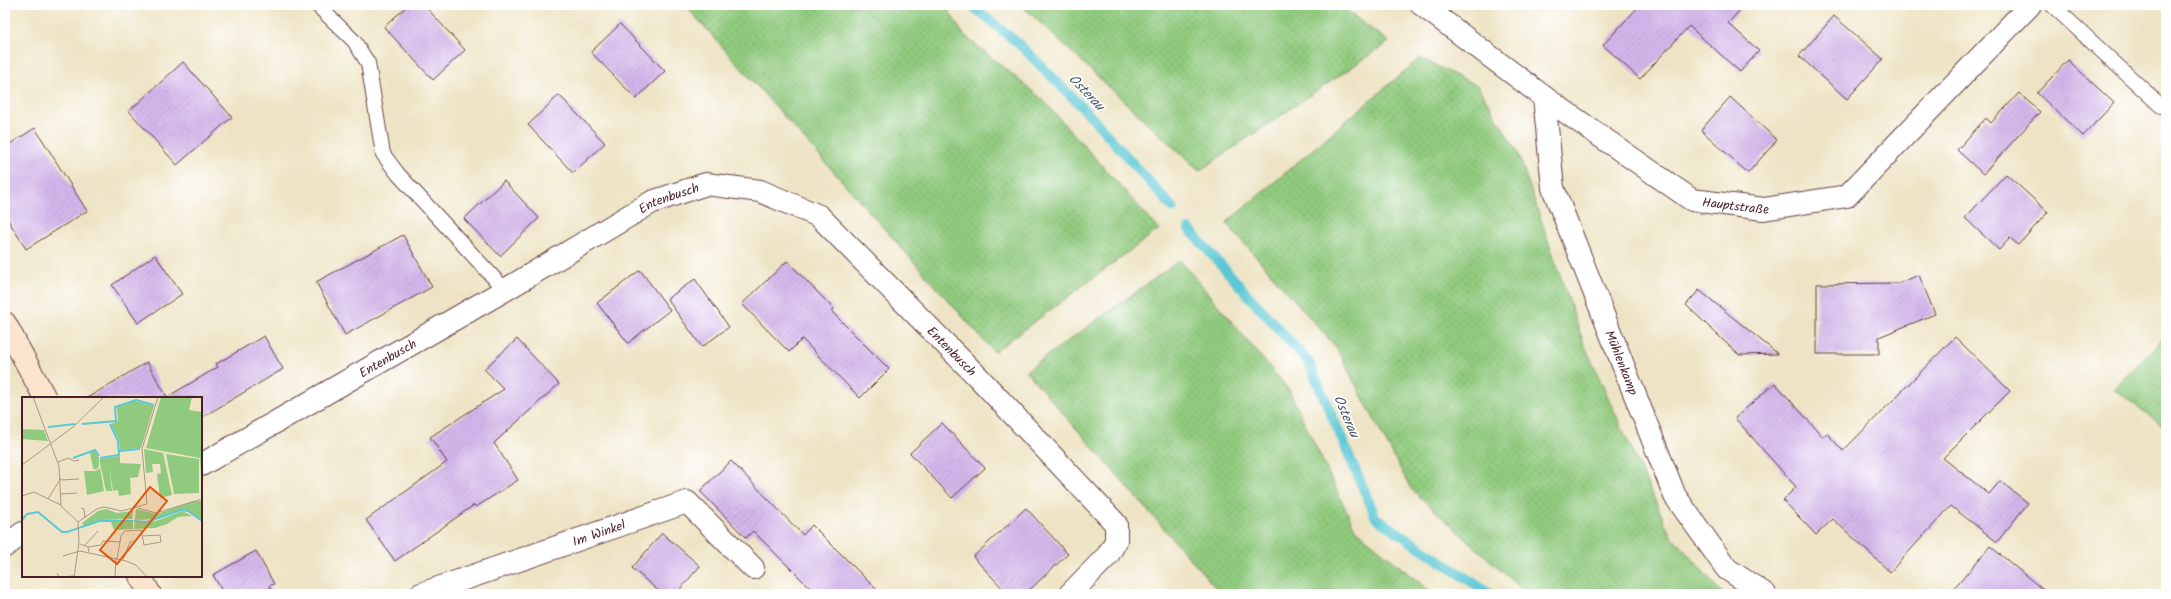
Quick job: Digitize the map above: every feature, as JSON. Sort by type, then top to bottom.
[{"type":"street","name":"Hauptstraße","points":[[1422,5],[1544,97],[1692,200],[1764,209],[1848,196],[2030,5]]},
{"type":"street","name":"Mühlenkamp","points":[[1544,97],[1553,188],[1675,496],[1727,569],[1765,594]]},
{"type":"street","name":"Entenbusch","points":[[202,464],[505,290],[652,202],[706,184],[760,191],[819,216],[979,378],[1116,524],[1116,541],[1108,555],[1070,594]]},
{"type":"street","points":[[5,323],[44,397]]},
{"type":"street","name":"Im Winkel","points":[[421,594],[687,502],[753,568]]},
{"type":"street","points":[[5,546],[22,534]]},
{"type":"street","points":[[141,577],[150,594]]},
{"type":"lane","points":[[317,5],[354,41],[368,63],[383,154],[398,174],[505,290]]},
{"type":"lane","points":[[2052,5],[2162,106]]},
{"type":"green space","points":[[685,5],[945,5],[964,35],[1042,99],[1159,229],[994,352]]},
{"type":"green space","points":[[1021,5],[1339,5],[1389,42],[1199,171]]},
{"type":"green space","points":[[1420,58],[1478,86],[1518,153],[1584,344],[1670,534],[1723,594],[1527,594],[1411,489],[1335,346],[1226,223]]},
{"type":"green space","points":[[1180,260],[1289,390],[1355,529],[1433,594],[1221,594],[1026,371]]},
{"type":"green space","points":[[2166,336],[2166,428],[2114,389]]},
{"type":"building","points":[[408,5],[424,5],[465,50],[433,80],[384,27]]},
{"type":"building","points":[[1640,5],[1745,5],[1728,23],[1759,51],[1740,72],[1689,26],[1640,79],[1603,45]]},
{"type":"building","points":[[1834,16],[1883,59],[1847,99],[1799,56]]},
{"type":"building","points":[[620,24],[665,71],[636,99],[591,52]]},
{"type":"building","points":[[2068,60],[2114,103],[2083,136],[2037,93]]},
{"type":"building","points":[[183,62],[232,117],[177,165],[129,111]]},
{"type":"building","points":[[2019,93],[2040,112],[1983,174],[1957,150],[1986,118],[1991,123]]},
{"type":"building","points":[[559,95],[605,143],[573,173],[528,125]]},
{"type":"building","points":[[1730,97],[1777,140],[1748,173],[1701,130]]},
{"type":"building","points":[[35,128],[87,211],[26,249],[5,215],[5,147]]},
{"type":"building","points":[[2006,174],[2048,212],[2018,245],[2010,238],[1999,250],[1965,218]]},
{"type":"building","points":[[504,181],[539,218],[500,256],[464,219]]},
{"type":"building","points":[[403,235],[432,287],[345,335],[316,282]]},
{"type":"building","points":[[155,255],[182,294],[138,323],[112,285]]},
{"type":"building","points":[[787,261],[834,309],[831,311],[889,369],[860,398],[802,339],[789,352],[742,304]]},
{"type":"building","points":[[640,270],[670,310],[628,343],[597,303]]},
{"type":"building","points":[[1919,275],[1935,314],[1879,337],[1879,354],[1817,354],[1817,284],[1899,283]]},
{"type":"building","points":[[695,279],[729,327],[702,347],[667,299]]},
{"type":"building","points":[[1699,290],[1778,354],[1739,355],[1686,305]]},
{"type":"building","points":[[264,336],[283,369],[202,417],[202,397],[167,397],[218,367],[216,364]]},
{"type":"building","points":[[1955,337],[2010,391],[1943,458],[1989,494],[2000,481],[2028,503],[1997,542],[1951,506],[1890,572],[1833,519],[1816,535],[1783,500],[1796,487],[1735,418],[1775,383],[1823,437],[1827,433],[1843,451]]},
{"type":"building","points":[[517,339],[559,384],[494,443],[518,480],[476,507],[474,505],[395,561],[366,520],[447,462],[430,437],[504,389],[484,369]]},
{"type":"building","points":[[147,362],[167,397],[89,397]]},
{"type":"building","points":[[942,423],[985,468],[952,498],[910,453]]},
{"type":"building","points":[[731,461],[803,535],[812,525],[881,594],[816,594],[753,531],[746,538],[700,491]]},
{"type":"building","points":[[1026,508],[1068,554],[1025,594],[1008,594],[973,557]]},
{"type":"building","points":[[662,533],[700,566],[676,594],[662,594],[632,568]]},
{"type":"building","points":[[1990,546],[2048,594],[1950,594]]},
{"type":"building","points":[[256,551],[274,584],[269,586],[273,594],[224,594],[213,575]]},
{"type":"waterway","name":"Osterau","points":[[971,5],[1020,45],[1085,110],[1173,208]]},
{"type":"waterway","name":"Osterau","points":[[1189,229],[1309,363],[1376,518],[1490,594]]}]
